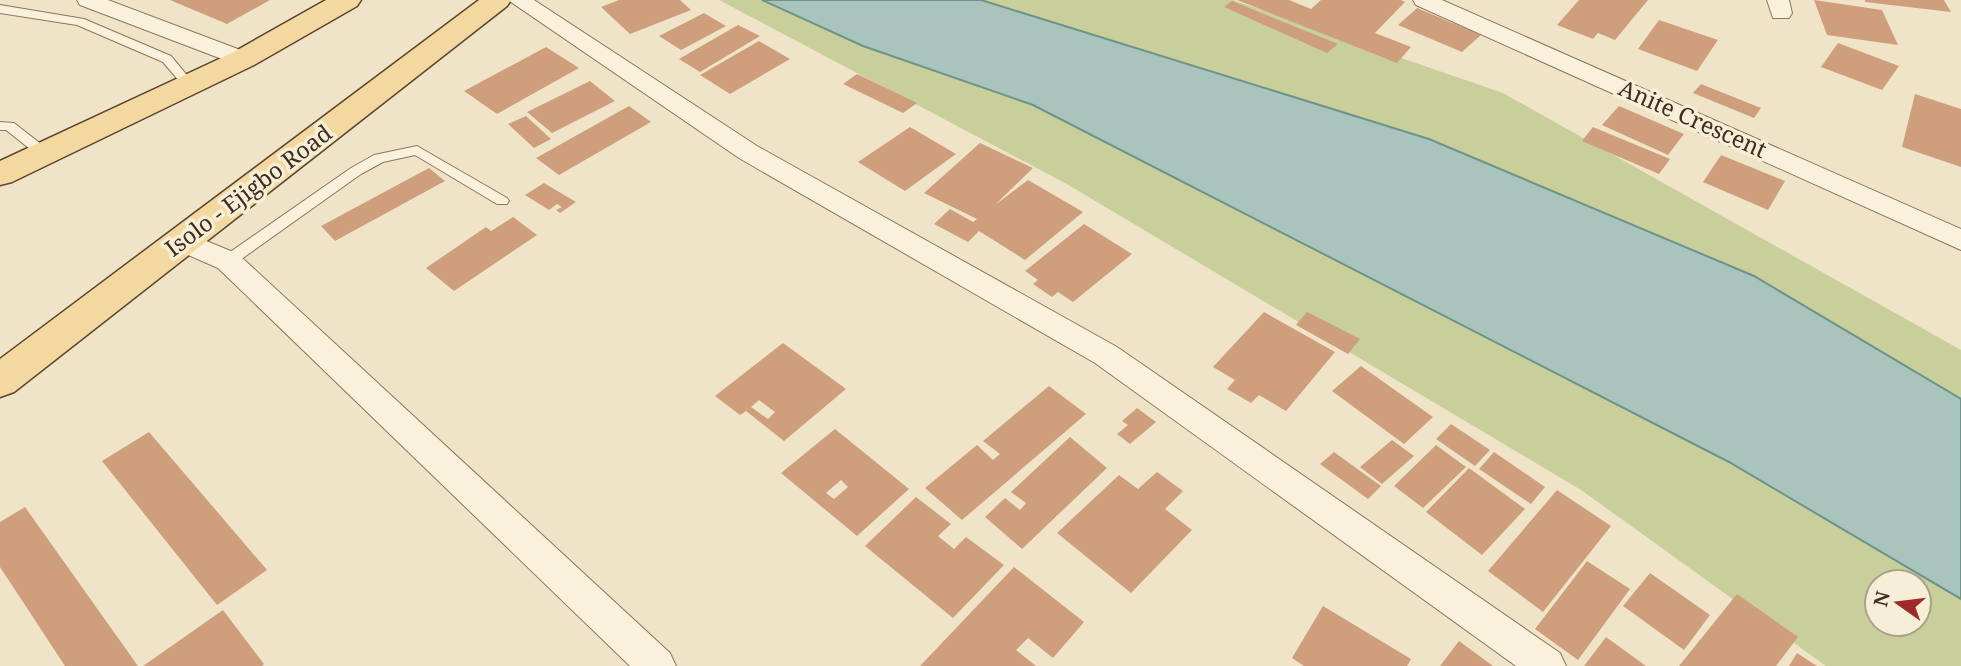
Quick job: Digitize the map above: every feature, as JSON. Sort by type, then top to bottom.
[{"type":"main road","points":[[0,174],[243,59],[347,0]]},
{"type":"main road","name":"Isolo - Ejigbo Road","points":[[0,381],[497,0]]},
{"type":"street","points":[[88,0],[243,59]]},
{"type":"street","points":[[519,0],[748,152],[1106,355],[1547,666]]},
{"type":"street","name":"Anite Crescent","points":[[1424,0],[1747,142],[1961,240]]},
{"type":"street","points":[[182,241],[228,261],[657,666]]},
{"type":"lane","points":[[0,9],[80,22],[167,59],[189,85]]},
{"type":"lane","points":[[0,126],[9,126],[45,154]]},
{"type":"lane","points":[[228,261],[356,171],[379,158],[417,150],[502,201]]},
{"type":"green space","points":[[719,0],[762,0],[863,46],[1033,105],[1729,462],[1909,568],[1863,568],[1863,638],[1933,638],[1933,582],[1961,599],[1961,666],[1826,666],[1581,490],[1065,183]]},
{"type":"green space","points":[[981,0],[1233,0],[1503,93],[1961,350],[1961,399],[1754,276],[1429,139]]},
{"type":"water","points":[[762,0],[981,0],[1429,139],[1754,276],[1961,399],[1961,599],[1933,582],[1933,568],[1909,568],[1729,462],[1033,105],[863,46]]},
{"type":"building","points":[[170,0],[270,0],[227,24]]},
{"type":"building","points":[[619,0],[680,0],[691,10],[630,34],[601,7]]},
{"type":"building","points":[[1237,0],[1289,0],[1311,9],[1321,0],[1401,0],[1405,2],[1375,33],[1411,47],[1397,63]]},
{"type":"building","points":[[1579,0],[1648,0],[1615,40],[1598,33],[1593,39],[1557,25]]},
{"type":"building","points":[[1814,0],[1882,10],[1898,45],[1827,35]]},
{"type":"building","points":[[1944,0],[1951,12],[1865,2]]},
{"type":"building","points":[[1232,1],[1338,44],[1327,53],[1224,7]]},
{"type":"building","points":[[1417,8],[1481,35],[1462,52],[1398,25]]},
{"type":"building","points":[[704,13],[726,26],[681,50],[659,36]]},
{"type":"building","points":[[1659,20],[1718,40],[1697,71],[1638,49]]},
{"type":"building","points":[[738,25],[760,36],[700,72],[679,59]]},
{"type":"building","points":[[759,41],[790,59],[730,94],[700,75]]},
{"type":"building","points":[[1838,43],[1899,66],[1882,90],[1821,67]]},
{"type":"building","points":[[546,47],[579,68],[497,114],[464,91]]},
{"type":"building","points":[[857,74],[917,103],[903,113],[843,84]]},
{"type":"building","points":[[590,81],[615,101],[552,133],[527,112]]},
{"type":"building","points":[[1701,84],[1761,108],[1754,118],[1693,93]]},
{"type":"building","points":[[1915,94],[1961,109],[1961,167],[1902,147]]},
{"type":"building","points":[[629,106],[651,122],[559,175],[536,158]]},
{"type":"building","points":[[1619,106],[1684,134],[1668,155],[1602,125]]},
{"type":"building","points":[[526,116],[551,139],[534,148],[508,124]]},
{"type":"building","points":[[910,127],[956,154],[905,191],[858,162]]},
{"type":"building","points":[[1593,127],[1670,159],[1659,174],[1582,141]]},
{"type":"building","points":[[980,143],[1033,168],[995,205],[1028,180],[1083,212],[1025,260],[979,231],[968,242],[934,224],[950,209],[973,222],[977,219],[924,193]]},
{"type":"building","points":[[1721,155],[1785,181],[1768,210],[1703,182]]},
{"type":"building","points":[[429,168],[445,181],[335,241],[321,226]]},
{"type":"building","points":[[544,183],[576,202],[560,213],[556,210],[562,207],[557,204],[549,210],[525,195]]},
{"type":"building","points":[[513,217],[537,235],[454,291],[426,268],[486,227],[491,231]]},
{"type":"building","points":[[1084,224],[1132,254],[1073,302],[1058,292],[1052,297],[1033,284],[1038,280],[1025,271]]},
{"type":"building","points":[[1264,312],[1335,352],[1286,411],[1259,395],[1251,403],[1227,389],[1235,380],[1213,367]]},
{"type":"building","points":[[1307,312],[1360,339],[1348,354],[1296,325]]},
{"type":"building","points":[[783,343],[846,389],[784,441],[746,411],[740,415],[715,396]],"holes":[[[759,400],[775,412],[768,419],[751,407]]]},
{"type":"building","points":[[1361,366],[1433,417],[1404,444],[1332,391]]},
{"type":"building","points":[[1049,386],[1086,414],[962,520],[925,488],[977,445],[993,460],[1000,454],[983,441]]},
{"type":"building","points":[[1137,408],[1156,422],[1130,444],[1117,434],[1128,425],[1122,421]]},
{"type":"building","points":[[1451,424],[1490,450],[1475,466],[1436,439]]},
{"type":"building","points":[[835,429],[909,489],[857,536],[781,473]],"holes":[[[841,480],[848,487],[834,499],[826,493]]]},
{"type":"building","points":[[149,432],[267,570],[217,605],[102,461]]},
{"type":"building","points":[[1070,437],[1107,468],[1022,549],[985,517],[1005,498],[1020,510],[1026,503],[1011,492]]},
{"type":"building","points":[[1392,440],[1414,456],[1382,484],[1360,467]]},
{"type":"building","points":[[1436,445],[1466,467],[1423,508],[1394,486]]},
{"type":"building","points":[[1334,452],[1381,486],[1368,499],[1320,464]]},
{"type":"building","points":[[1494,452],[1545,487],[1531,504],[1479,469]]},
{"type":"building","points":[[1469,468],[1525,509],[1482,555],[1426,512]]},
{"type":"building","points":[[1157,472],[1183,491],[1165,509],[1192,530],[1131,593],[1057,533],[1119,475],[1138,489]]},
{"type":"building","points":[[1557,490],[1611,526],[1543,612],[1488,571]]},
{"type":"building","points":[[916,497],[951,524],[938,536],[954,549],[966,537],[1004,565],[953,618],[865,546]]},
{"type":"building","points":[[25,507],[138,666],[65,666],[0,567],[0,522]]},
{"type":"building","points":[[1587,561],[1630,589],[1578,660],[1535,629]]},
{"type":"building","points":[[1014,567],[1084,622],[1053,658],[1028,638],[1016,650],[1036,666],[920,666]]},
{"type":"building","points":[[1650,573],[1710,615],[1684,650],[1623,606]]},
{"type":"building","points":[[1737,594],[1798,637],[1776,666],[1679,666]]},
{"type":"building","points":[[1323,606],[1411,659],[1407,666],[1304,666],[1292,658]]},
{"type":"building","points":[[223,610],[264,664],[262,666],[143,666]]},
{"type":"building","points":[[1606,637],[1646,666],[1584,666]]},
{"type":"building","points":[[1459,641],[1493,666],[1440,666]]},
{"type":"building","points":[[1797,653],[1817,666],[1789,666]]}]
